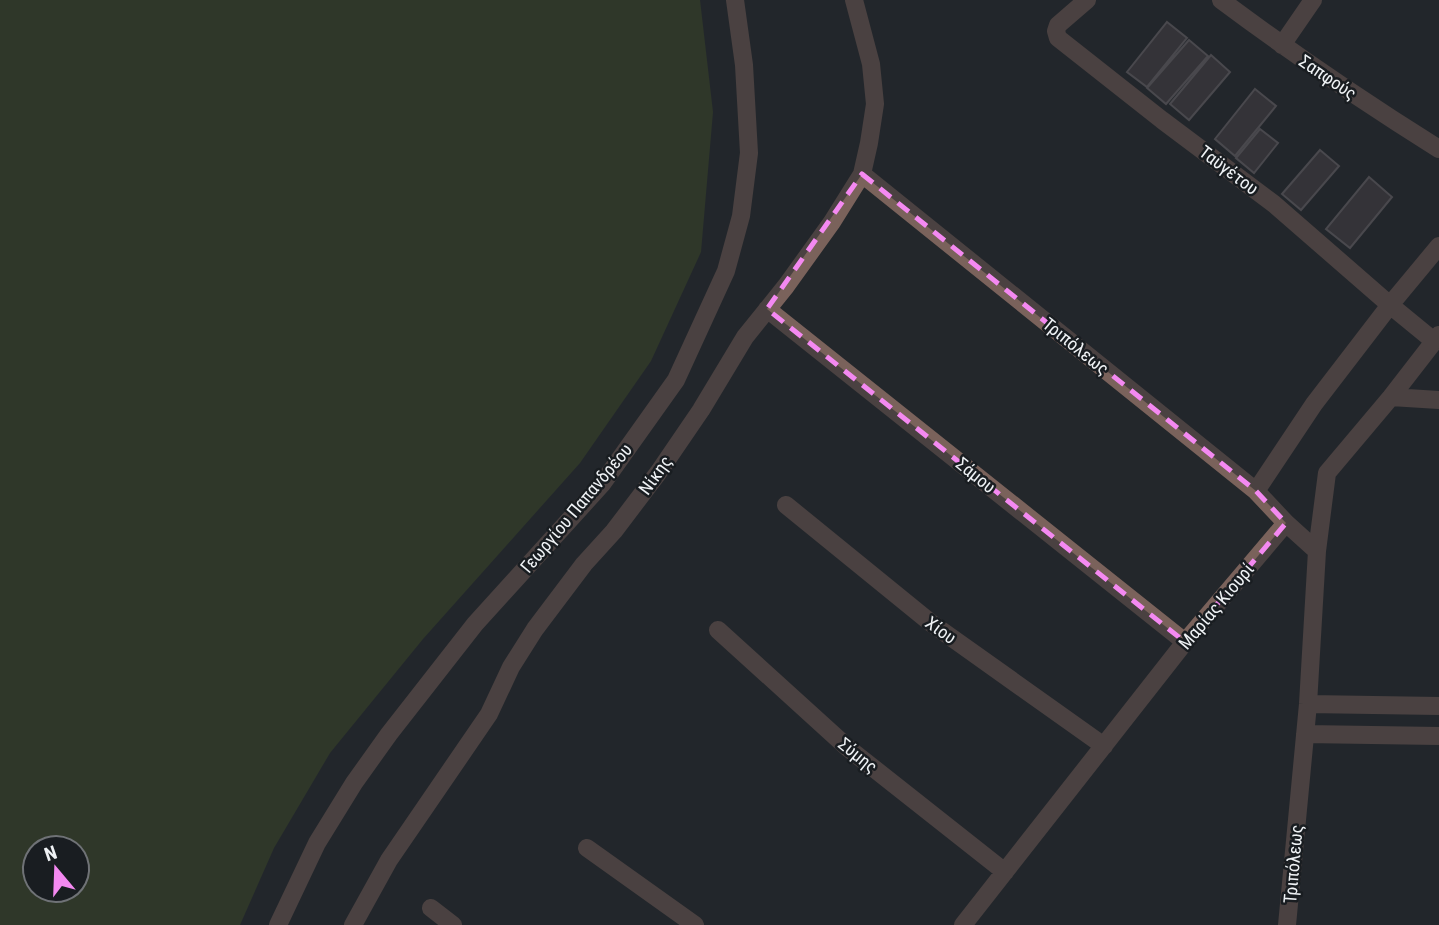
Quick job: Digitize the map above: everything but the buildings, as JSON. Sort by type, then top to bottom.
[{"type":"street","name":"Γεωργίου Παπανδρέου","points":[[278,925],[317,843],[354,783],[389,734],[475,624],[602,484],[676,380],[726,271],[741,216],[749,153],[744,65],[736,0]]},
{"type":"street","name":"Νίκης","points":[[353,925],[389,860],[489,714],[511,667],[535,629],[659,473],[745,337],[832,222],[862,174],[876,104],[871,64],[854,0]]},
{"type":"street","name":"Ταϋγέτου","points":[[1087,0],[1058,25],[1055,31],[1058,38],[1274,204],[1390,305],[1436,338]]},
{"type":"street","name":"Σαπφούς","points":[[1220,0],[1368,104],[1439,149]]},
{"type":"street","points":[[1282,45],[1313,0]]},
{"type":"street","name":"Τριπόλεως","points":[[862,174],[1255,491],[1286,523]]},
{"type":"street","points":[[1255,491],[1314,404],[1439,246]]},
{"type":"street","name":"Σάμου","points":[[767,309],[1185,642]]},
{"type":"street","points":[[1317,551],[1327,473],[1436,338]]},
{"type":"street","points":[[1391,397],[1439,400]]},
{"type":"street","name":"Χίου","points":[[786,505],[931,624],[1104,746]]},
{"type":"street","points":[[1286,523],[1317,551]]},
{"type":"street","name":"Μαρίας Κιουρί","points":[[963,925],[1185,642],[1286,523]]},
{"type":"street","name":"Τριπόλεως","points":[[1287,925],[1308,704],[1317,551]]},
{"type":"street","name":"Σύμης","points":[[718,630],[848,748],[1005,872]]},
{"type":"street","points":[[1308,704],[1439,706]]},
{"type":"street","points":[[1305,734],[1439,736]]},
{"type":"street","points":[[587,848],[695,925]]},
{"type":"street","points":[[431,908],[453,925]]},
{"type":"highlighted area","points":[[862,174],[1256,491],[1286,523],[1185,642],[767,309]]},
{"type":"green space","points":[[0,0],[700,0],[713,112],[701,252],[651,361],[580,463],[423,639],[330,753],[274,848],[240,925],[0,925]]}]
